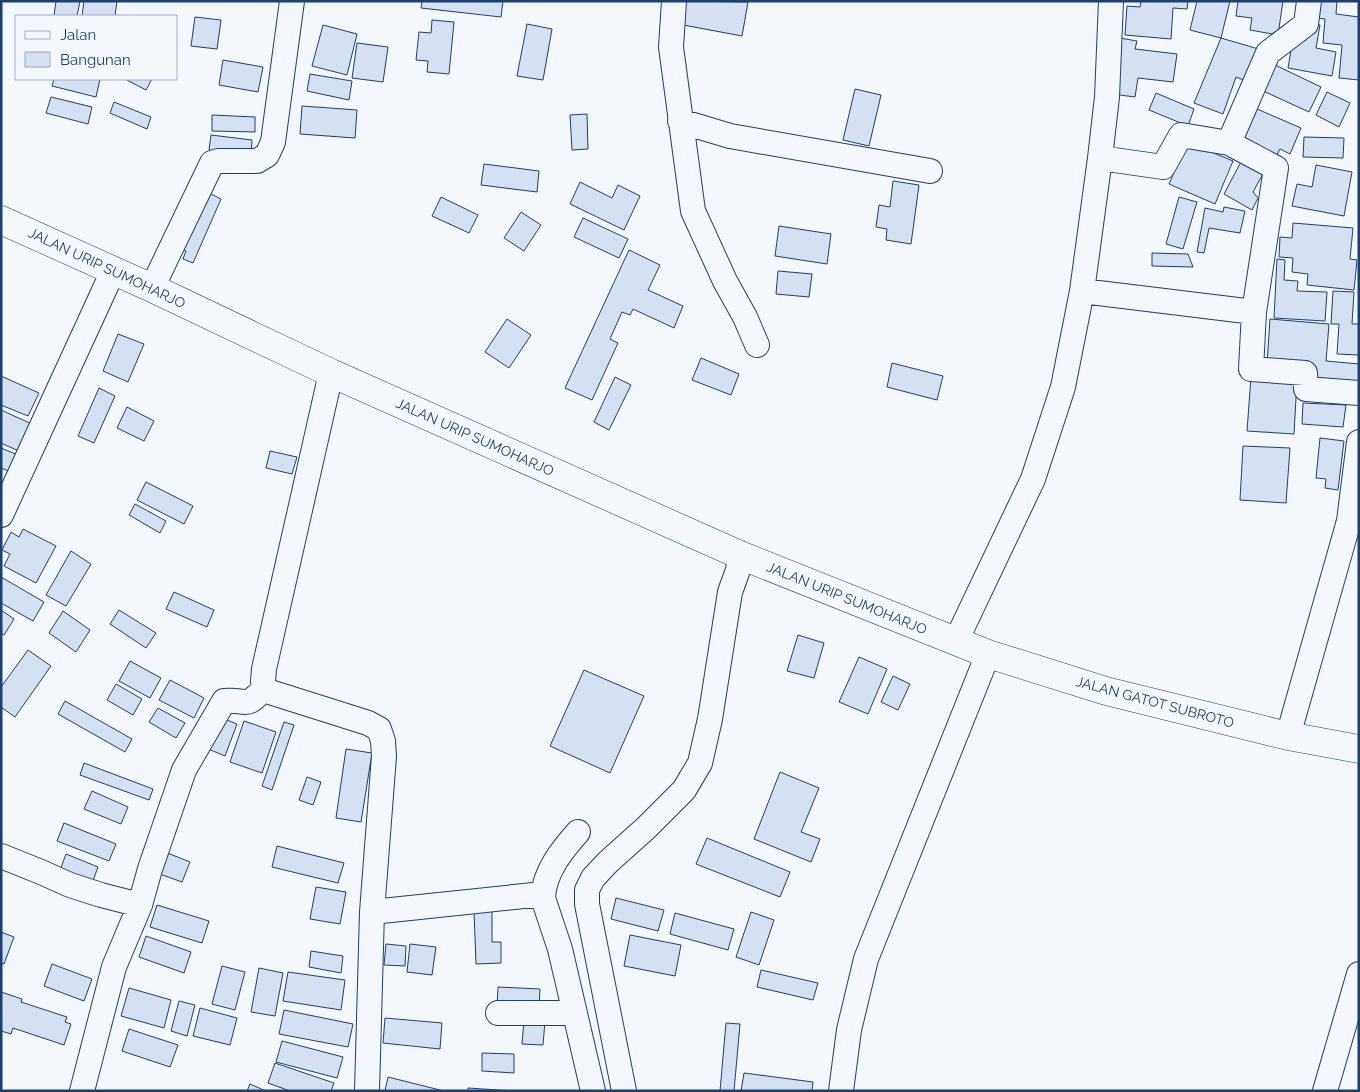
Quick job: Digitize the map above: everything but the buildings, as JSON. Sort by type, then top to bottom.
[{"type":"main road","name":"JALAN URIP SUMOHARJO","points":[[1,220],[152,288],[331,373],[740,556],[956,641]]},
{"type":"main road","name":"JALAN GATOT SUBROTO","points":[[956,641],[988,654],[1106,691],[1288,736],[1359,749]]},
{"type":"street","points":[[152,288],[212,163],[218,161],[256,160],[267,155],[273,142],[292,1]]},
{"type":"street","points":[[674,1],[671,48],[688,124],[693,210],[757,345]]},
{"type":"street","points":[[956,641],[1033,479],[1063,387],[1082,291],[1100,158],[1107,97],[1111,1]]},
{"type":"street","points":[[1229,143],[1268,53],[1306,24],[1308,1]]},
{"type":"street","points":[[688,124],[730,136],[930,171]]},
{"type":"street","points":[[1100,158],[1163,167],[1180,135],[1229,143],[1276,168],[1254,312],[1251,369],[1305,373],[1306,389],[1359,393]]},
{"type":"street","points":[[1,515],[114,271]]},
{"type":"street","points":[[1082,291],[1254,312]]},
{"type":"street","points":[[264,689],[264,669],[331,373]]},
{"type":"street","points":[[1288,736],[1349,520],[1359,442]]},
{"type":"street","points":[[593,1091],[587,1004],[587,890],[593,878],[608,862],[684,790],[700,763],[710,719],[730,592],[738,570],[740,556]]},
{"type":"street","points":[[841,1091],[849,1030],[866,959],[988,654]]},
{"type":"street","points":[[82,1091],[114,967],[140,905],[150,869],[184,770],[224,701],[251,702],[264,689]]},
{"type":"street","points":[[264,689],[368,724],[379,729],[383,740],[384,756],[372,912],[367,1091]]},
{"type":"street","points":[[578,832],[566,844],[557,858],[548,876],[543,894],[548,917],[560,949],[587,1004],[624,1091]]},
{"type":"street","points":[[1,856],[70,885],[140,905]]},
{"type":"street","points":[[372,912],[543,894]]},
{"type":"street","points":[[1325,1091],[1359,974]]},
{"type":"street","points":[[498,1013],[587,1004]]}]
